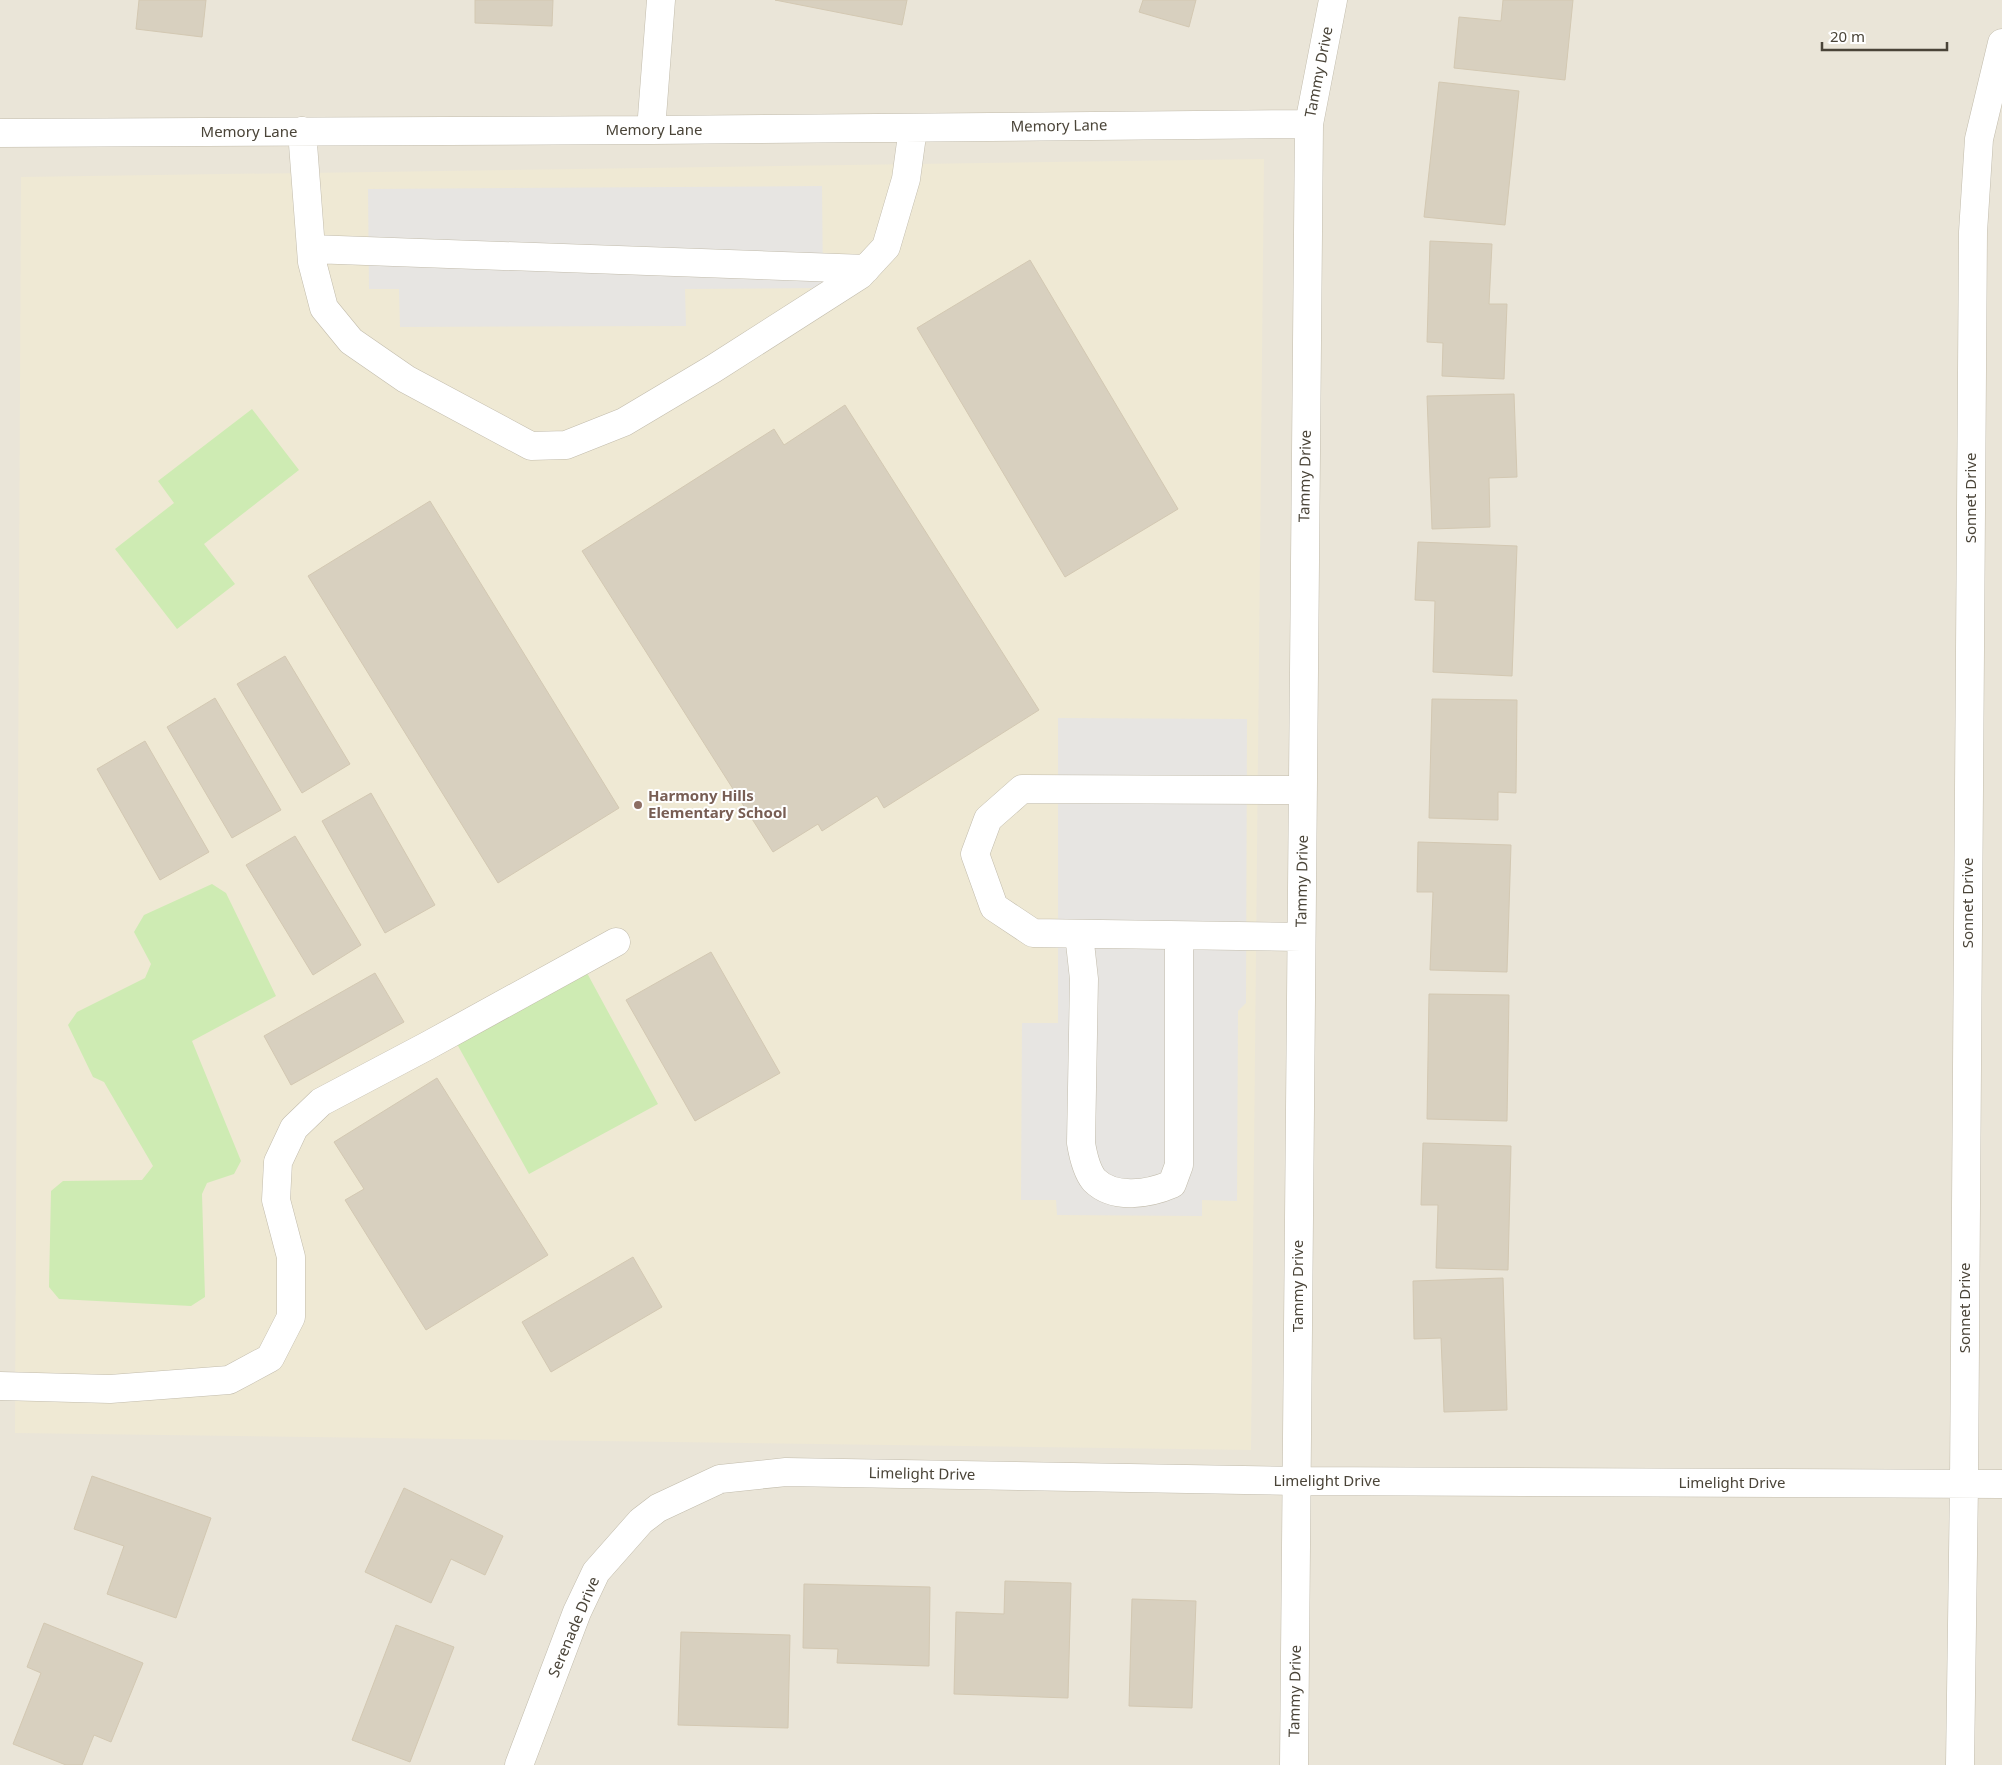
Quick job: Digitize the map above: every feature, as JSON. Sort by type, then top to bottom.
[{"type":"street","points":[[651,130],[661,0]]},
{"type":"street","name":"Tammy Drive","points":[[1294,1765],[1308,124],[1333,0]]},
{"type":"street","name":"Sonnet Drive","points":[[1960,1765],[1964,1484],[1973,232],[1978,139],[2002,43]]},
{"type":"street","name":"Memory Lane","points":[[0,133],[1308,124]]},
{"type":"street","points":[[302,132],[312,262],[324,308],[351,341],[406,380],[531,446],[566,445],[624,422],[713,370],[860,275],[886,247],[906,179],[913,128]]},
{"type":"street","points":[[311,249],[866,269]]},
{"type":"street","points":[[1301,937],[1033,933],[994,907],[974,854],[988,819],[1022,789],[1303,790]]},
{"type":"street","points":[[1079,934],[1084,979],[1081,1143],[1084,1160],[1093,1179],[1106,1189],[1122,1193],[1156,1191],[1172,1184],[1179,1165],[1179,936]]},
{"type":"street","points":[[0,1386],[110,1388],[229,1380],[270,1358],[291,1317],[291,1257],[276,1200],[278,1162],[294,1128],[321,1102],[616,942]]},
{"type":"street","name":"Limelight Drive","points":[[658,1508],[720,1479],[786,1472],[1297,1481],[2002,1484]]},
{"type":"street","name":"Serenade Drive","points":[[519,1765],[577,1612],[596,1572],[640,1521],[658,1508]]},
{"type":"shaded area","points":[[0,0],[2002,0],[2002,1765],[0,1765]]},
{"type":"shaded area","name":"Harmony Hills Elementary School","points":[[1264,159],[1251,1450],[15,1433],[21,177]]},
{"type":"shaded area","points":[[822,186],[823,288],[685,289],[686,326],[400,327],[399,289],[369,289],[368,189]]},
{"type":"shaded area","points":[[1058,718],[1247,719],[1246,1003],[1238,1011],[1237,1201],[1202,1200],[1202,1216],[1057,1215],[1056,1200],[1021,1200],[1022,1023],[1058,1023]]},
{"type":"green space","points":[[252,409],[299,470],[204,544],[235,584],[177,629],[115,549],[174,503],[158,481]]},
{"type":"green space","points":[[212,884],[226,893],[276,996],[192,1041],[241,1161],[234,1174],[207,1183],[202,1194],[205,1297],[191,1306],[59,1299],[49,1287],[51,1191],[63,1181],[142,1180],[153,1166],[104,1082],[93,1077],[68,1025],[77,1012],[145,978],[151,964],[134,932],[144,915]]},
{"type":"green space","points":[[587,973],[658,1104],[529,1174],[457,1044]]},
{"type":"building","points":[[139,0],[206,0],[202,37],[136,29]]},
{"type":"building","points":[[475,0],[553,0],[552,26],[475,23]]},
{"type":"building","points":[[775,0],[907,0],[902,25]]},
{"type":"building","points":[[1143,0],[1196,0],[1189,27],[1139,12]]},
{"type":"building","points":[[1503,0],[1573,0],[1565,80],[1454,68],[1459,17],[1501,21]]},
{"type":"building","points":[[1439,82],[1519,91],[1505,225],[1424,217]]},
{"type":"building","points":[[1430,241],[1492,244],[1489,304],[1507,304],[1504,379],[1442,376],[1443,343],[1427,342]]},
{"type":"building","points":[[1030,260],[1178,509],[1065,577],[917,328]]},
{"type":"building","points":[[1514,394],[1517,477],[1489,478],[1490,527],[1432,529],[1427,396]]},
{"type":"building","points":[[845,405],[1039,710],[884,808],[877,796],[822,831],[818,824],[773,852],[582,551],[774,429],[784,445]]},
{"type":"building","points":[[430,501],[619,808],[498,883],[308,576]]},
{"type":"building","points":[[1418,542],[1517,546],[1512,676],[1433,672],[1435,601],[1415,600]]},
{"type":"building","points":[[285,656],[350,764],[302,793],[237,684]]},
{"type":"building","points":[[215,698],[281,810],[232,838],[167,727]]},
{"type":"building","points":[[1432,699],[1517,700],[1516,793],[1498,792],[1498,820],[1429,818]]},
{"type":"building","points":[[145,741],[209,852],[160,880],[97,769]]},
{"type":"building","points":[[371,793],[435,905],[385,933],[322,821]]},
{"type":"building","points":[[295,836],[361,945],[313,975],[246,865]]},
{"type":"building","points":[[1418,842],[1511,845],[1507,972],[1430,970],[1433,892],[1417,892]]},
{"type":"building","points":[[711,952],[780,1073],[695,1121],[626,1000]]},
{"type":"building","points":[[375,973],[404,1022],[291,1085],[264,1036]]},
{"type":"building","points":[[1429,994],[1509,995],[1507,1121],[1427,1119]]},
{"type":"building","points":[[437,1078],[548,1255],[426,1330],[345,1200],[364,1189],[334,1142]]},
{"type":"building","points":[[1423,1143],[1511,1146],[1508,1270],[1436,1268],[1438,1205],[1421,1205]]},
{"type":"building","points":[[633,1257],[662,1307],[551,1372],[522,1322]]},
{"type":"building","points":[[1503,1278],[1507,1410],[1444,1412],[1441,1338],[1414,1339],[1413,1281]]},
{"type":"building","points":[[92,1476],[211,1518],[176,1618],[107,1594],[124,1546],[74,1529]]},
{"type":"building","points":[[404,1488],[503,1536],[485,1575],[451,1559],[431,1603],[365,1572]]},
{"type":"building","points":[[1005,1581],[1071,1583],[1068,1698],[954,1694],[956,1612],[1004,1614]]},
{"type":"building","points":[[804,1584],[930,1587],[929,1666],[837,1663],[838,1649],[803,1648]]},
{"type":"building","points":[[1132,1599],[1196,1601],[1192,1708],[1129,1706]]},
{"type":"building","points":[[44,1623],[143,1663],[111,1742],[94,1735],[82,1765],[66,1765],[13,1744],[41,1673],[27,1667]]},
{"type":"building","points":[[396,1625],[454,1647],[410,1762],[352,1740]]},
{"type":"building","points":[[681,1632],[790,1635],[788,1728],[678,1725]]},
{"type":"place","name":"Harmony Hills Elementary School","points":[[638,805]]}]
